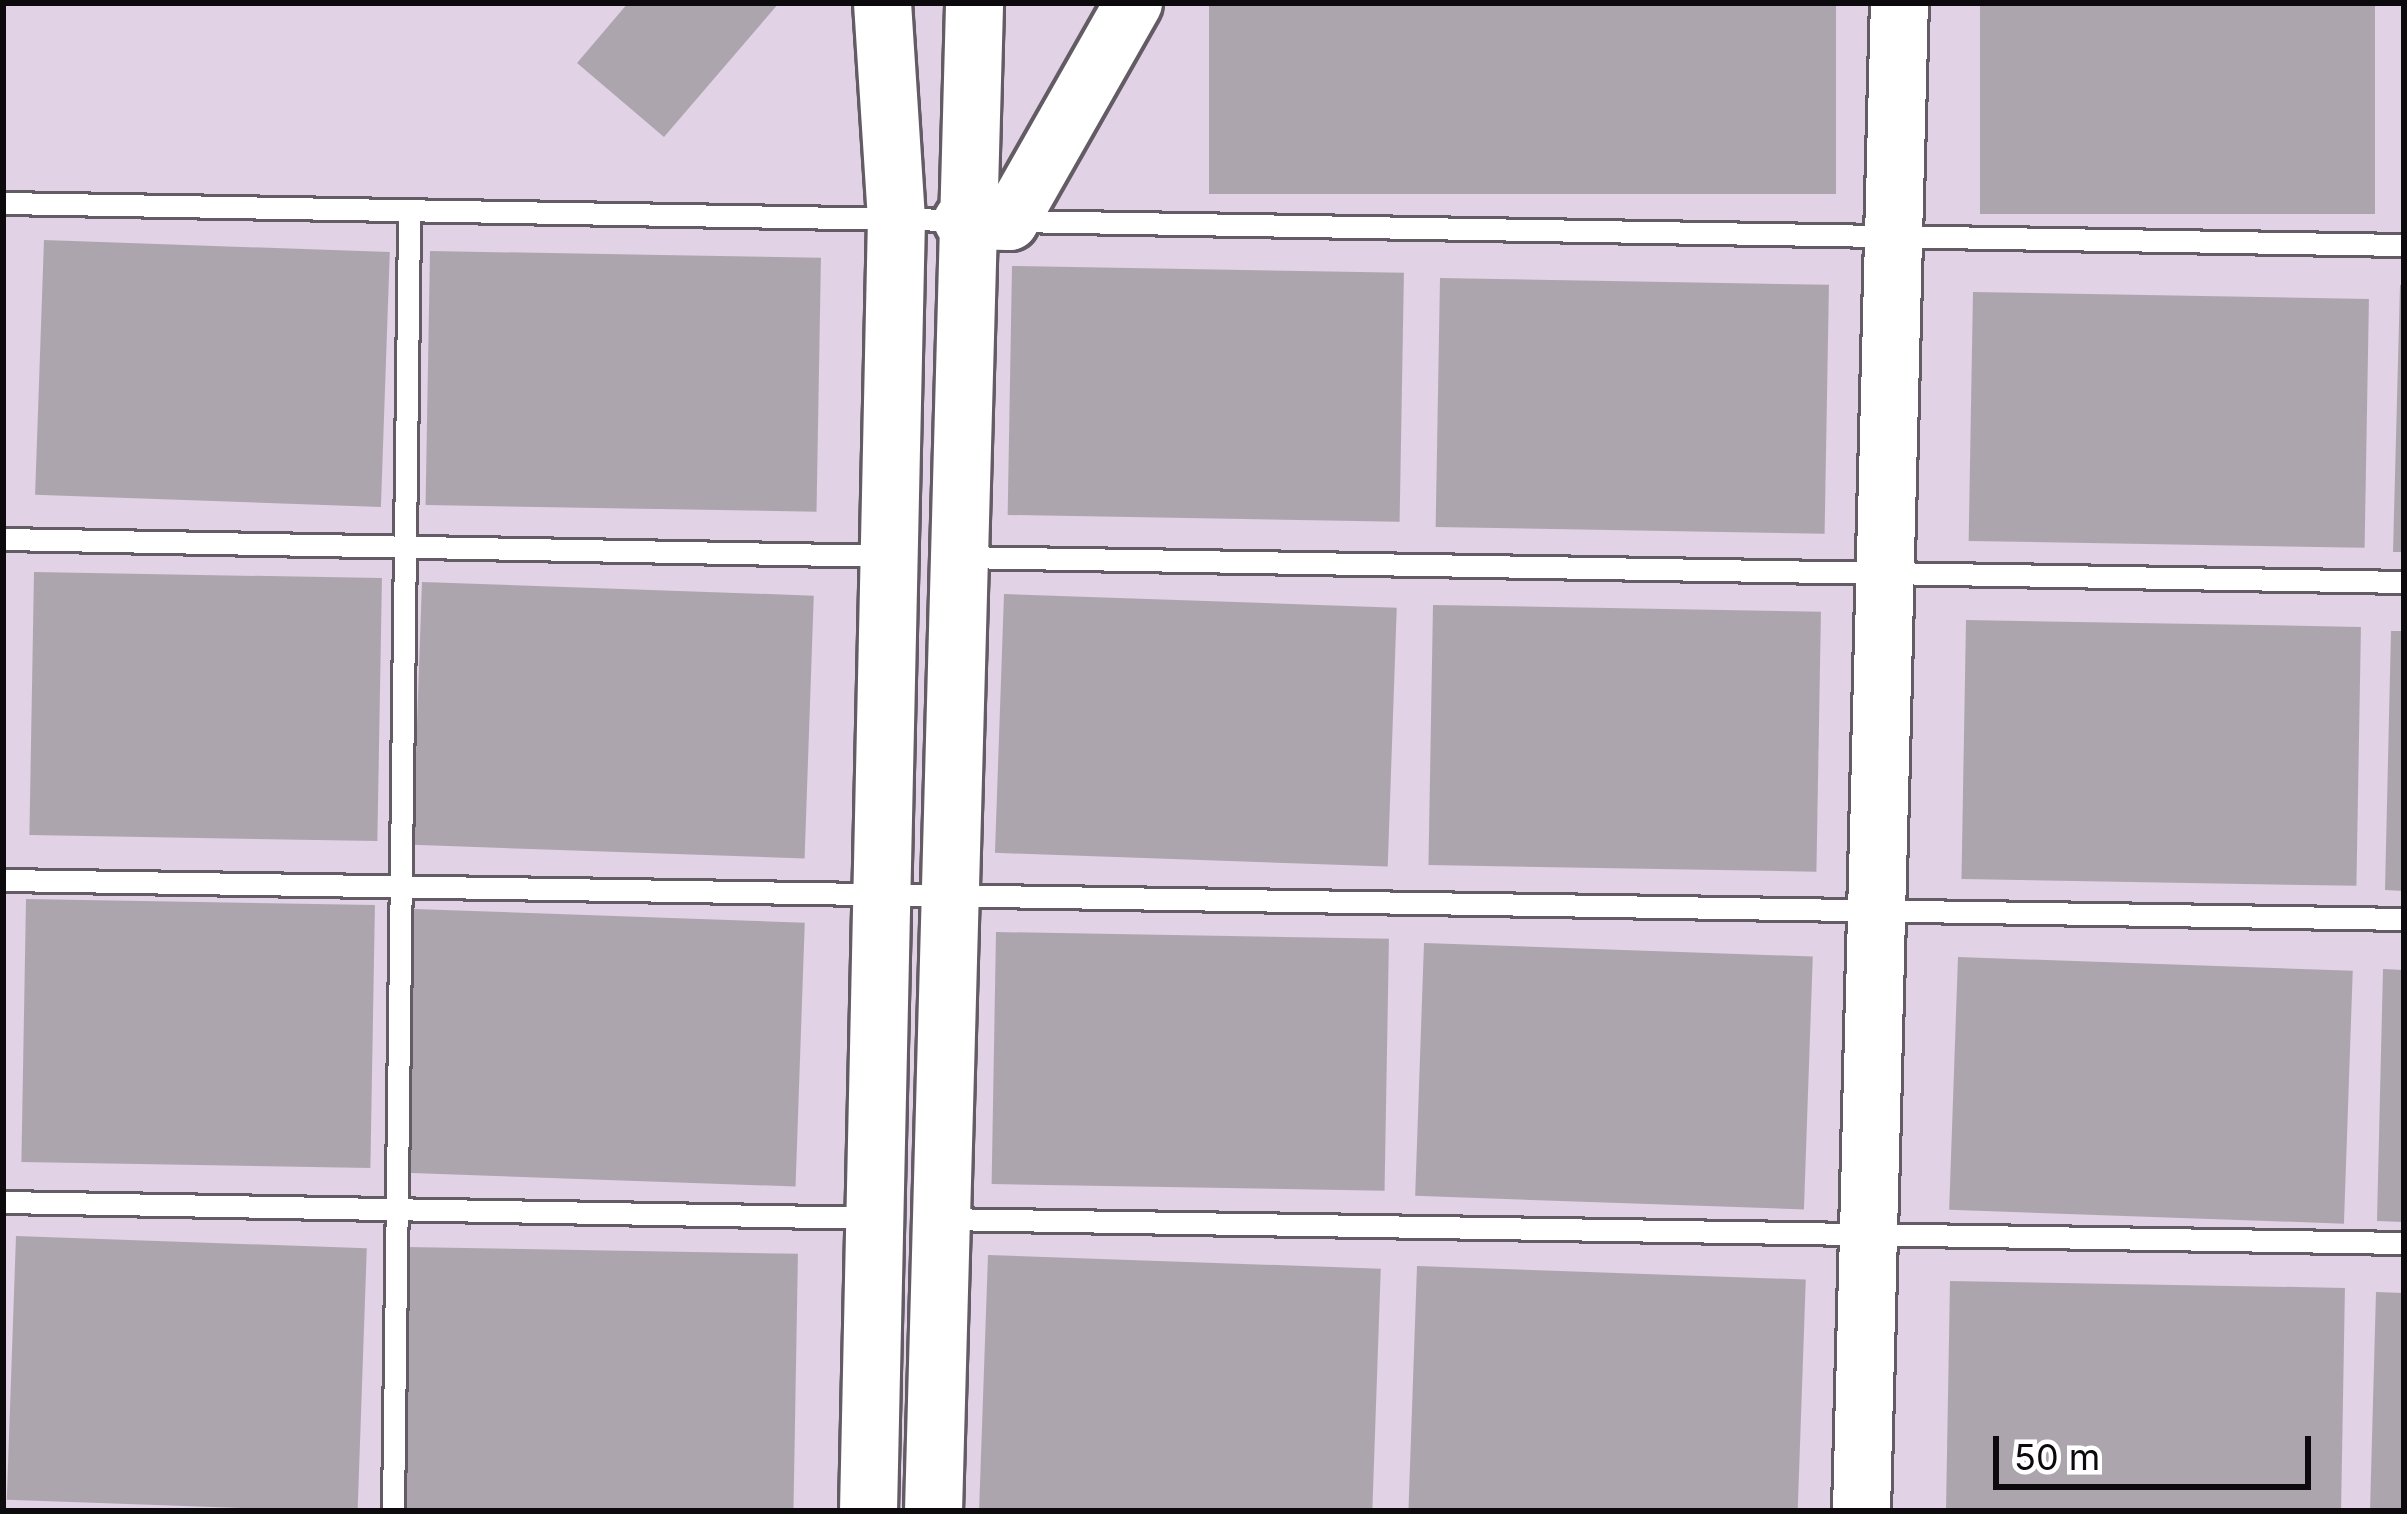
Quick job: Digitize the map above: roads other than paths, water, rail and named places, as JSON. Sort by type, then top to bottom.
[{"type":"street","points":[[868,1511],[896,219],[882,3]]},
{"type":"street","points":[[933,1511],[955,557],[985,220],[974,3]]},
{"type":"street","points":[[985,220],[1132,3]]},
{"type":"street","points":[[1861,1511],[1899,3]]},
{"type":"lane","points":[[3,203],[2404,244]]},
{"type":"lane","points":[[393,1511],[409,211]]},
{"type":"lane","points":[[3,539],[889,556]]},
{"type":"lane","points":[[955,557],[2404,582]]},
{"type":"lane","points":[[3,880],[2404,919]]},
{"type":"lane","points":[[3,1202],[874,1217]]},
{"type":"lane","points":[[940,1219],[2404,1244]]}]
